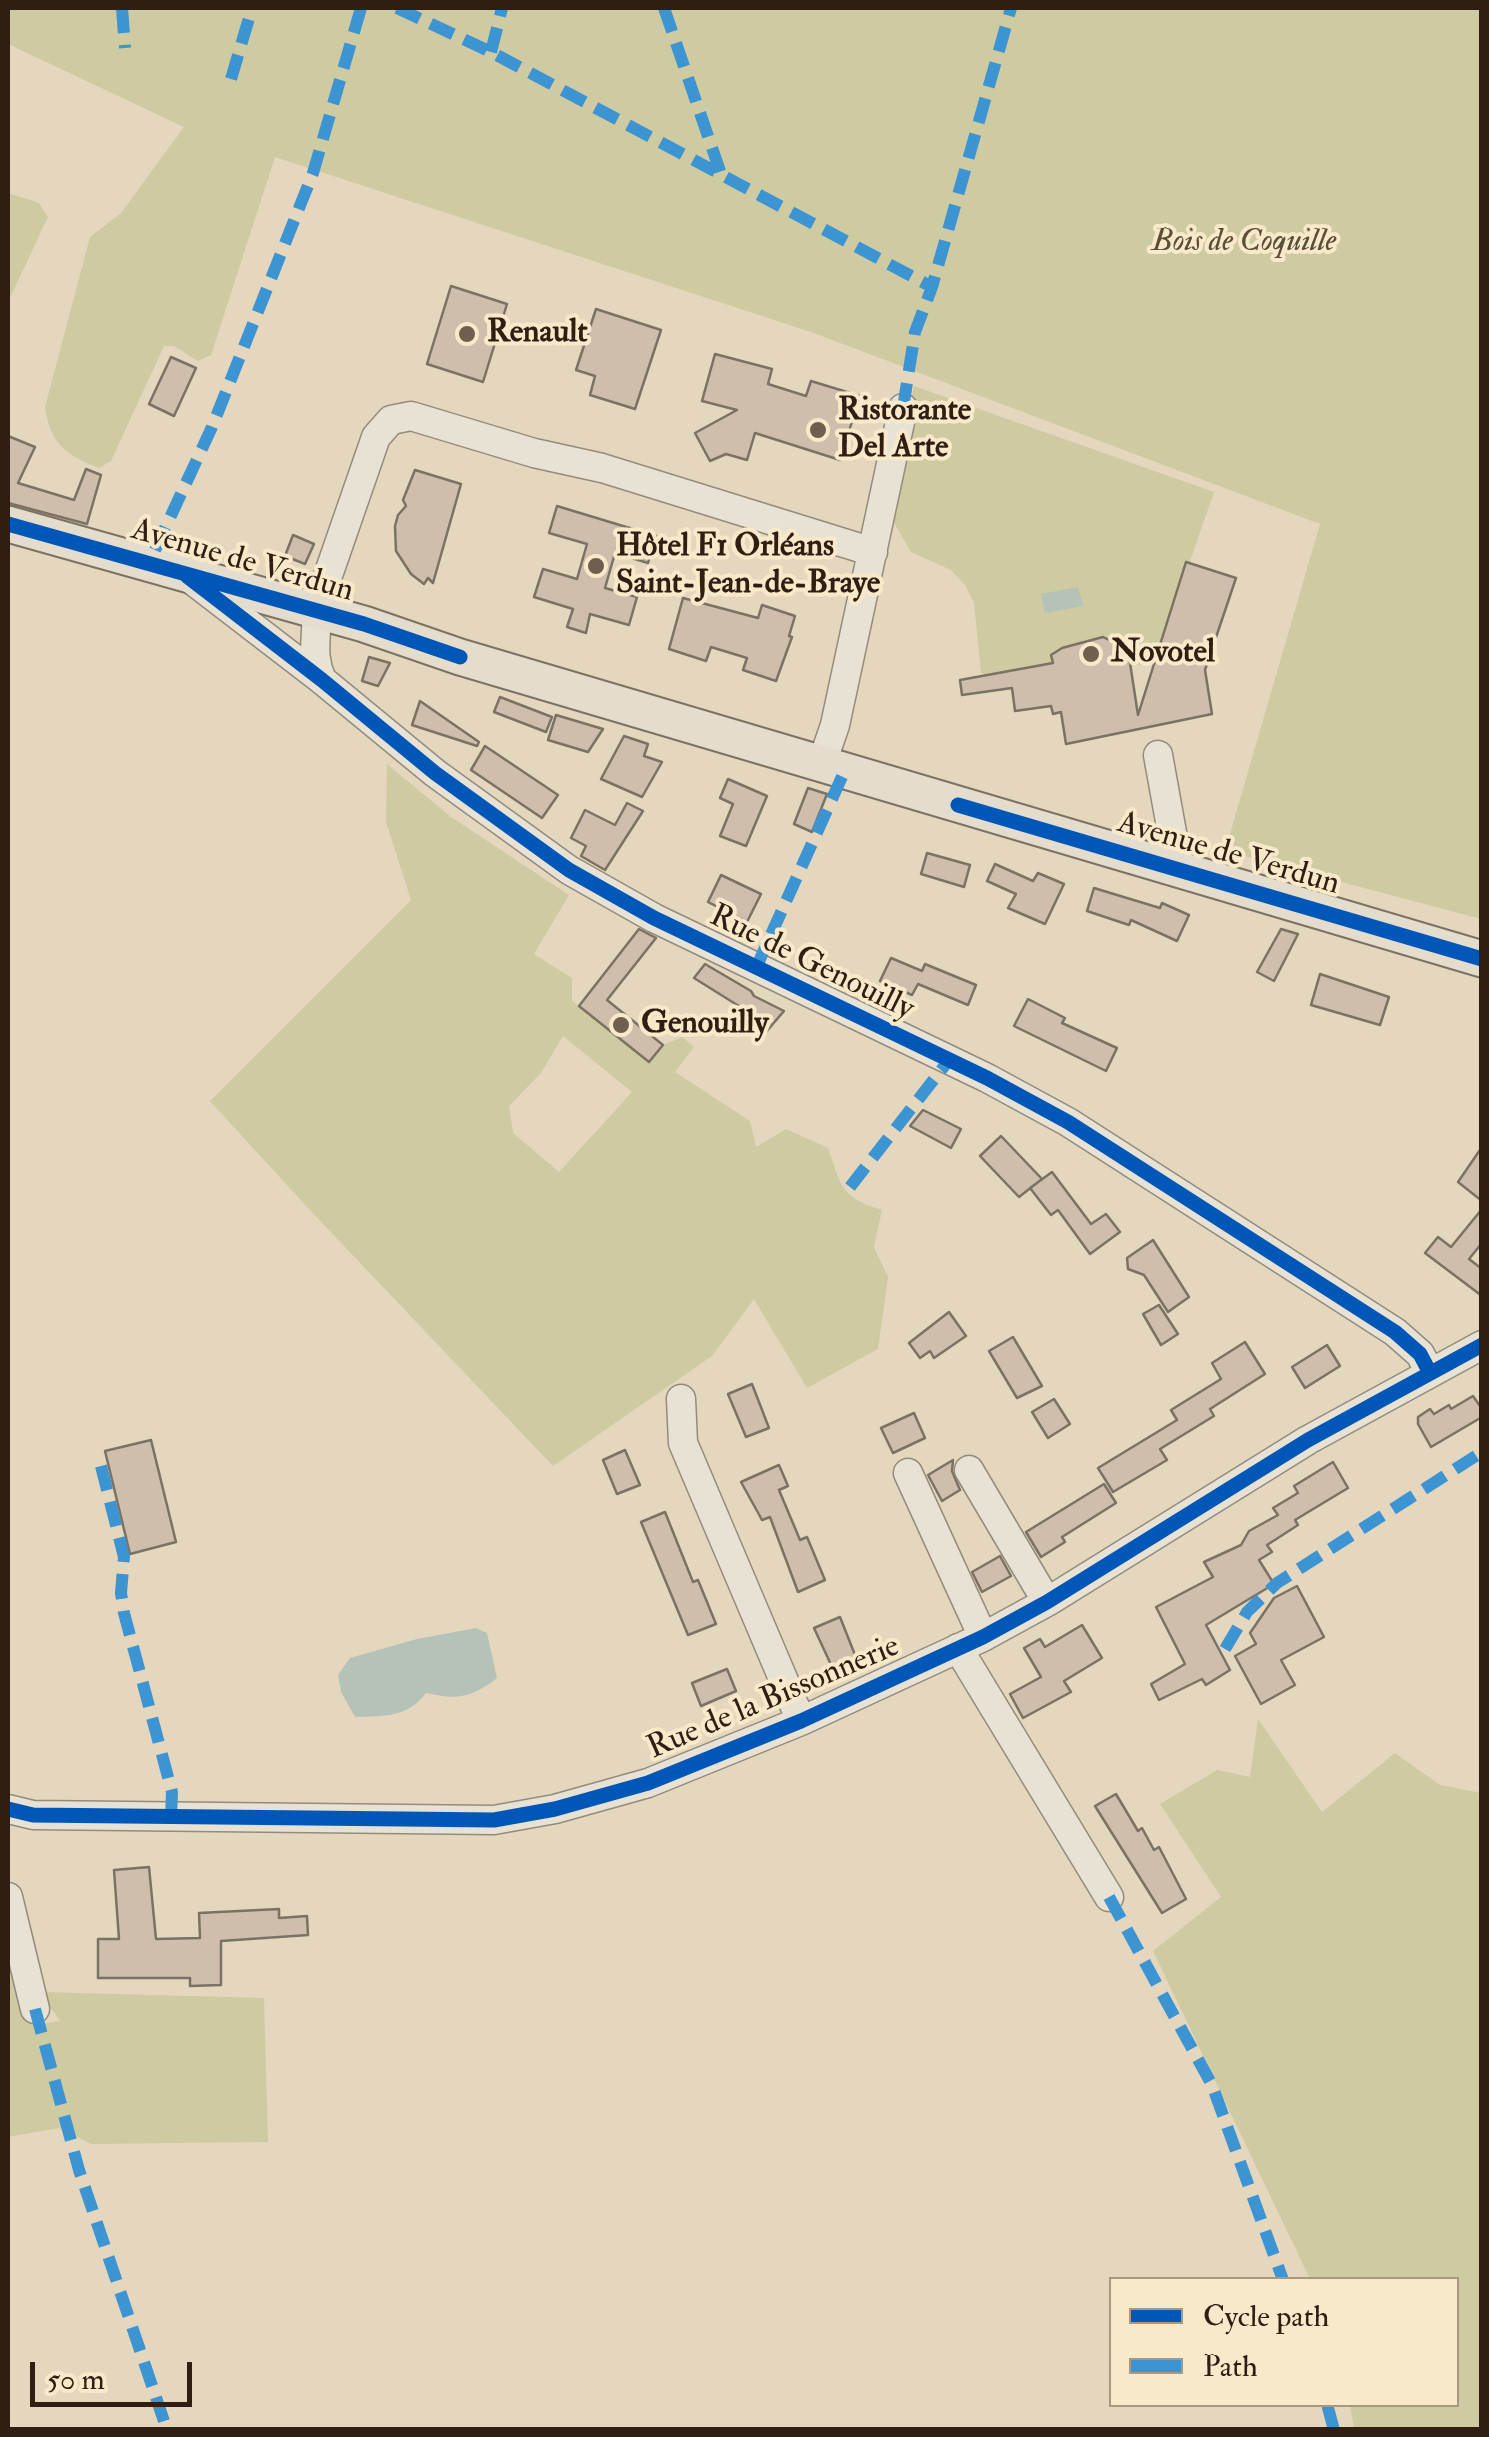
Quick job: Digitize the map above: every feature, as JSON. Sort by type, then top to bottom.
[{"type":"main road","name":"Avenue de Verdun","points":[[8,524],[316,610],[1482,959]]},
{"type":"street","points":[[822,763],[836,725],[903,408]]},
{"type":"street","points":[[311,672],[318,636],[316,610],[376,437],[391,420],[411,416],[534,453],[602,468],[873,552]]},
{"type":"street","name":"Rue de Genouilly","points":[[187,576],[435,774],[568,870],[654,918],[987,1078],[1068,1122],[1395,1332],[1420,1354],[1429,1371]]},
{"type":"street","points":[[1158,756],[1173,838],[1170,867]]},
{"type":"street","name":"Rue de la Bissonnerie","points":[[8,1809],[34,1815],[494,1820],[555,1809],[648,1783],[801,1721],[970,1643],[1047,1602],[1308,1440],[1482,1345]]},
{"type":"street","points":[[681,1399],[683,1443],[801,1721]]},
{"type":"street","points":[[969,1470],[1047,1602]]},
{"type":"street","points":[[908,1474],[970,1643],[1110,1896]]},
{"type":"street","points":[[8,1897],[35,2009]]},
{"type":"green space","name":"Bois de Coquille","points":[[8,8],[1481,8],[1481,919],[1225,851],[1320,524],[811,332],[275,157],[211,355],[198,361],[174,346],[164,346],[111,461],[99,468],[77,458],[56,439],[45,407],[90,237],[121,213],[184,127],[8,44]]},
{"type":"green space","points":[[8,193],[39,203],[48,217],[8,302]]},
{"type":"green space","points":[[914,386],[1214,492],[1155,662],[1133,666],[1116,645],[1100,639],[1052,655],[1053,663],[981,673],[974,603],[965,585],[951,570],[911,552],[886,509]]},
{"type":"green space","points":[[387,764],[451,817],[569,895],[534,954],[572,978],[572,1001],[649,1062],[663,1045],[682,1037],[694,1047],[675,1072],[750,1121],[756,1147],[786,1129],[828,1148],[850,1195],[882,1210],[874,1247],[888,1277],[878,1349],[807,1388],[754,1299],[712,1356],[553,1466],[308,1208],[210,1101],[411,900],[386,822]],"holes":[[[563,1036],[632,1092],[559,1172],[513,1133],[509,1106],[541,1073]]]},
{"type":"green space","points":[[1258,1719],[1322,1812],[1395,1753],[1440,1785],[1481,1793],[1481,2429],[1354,2429],[1350,2407],[1459,2407],[1459,2277],[1309,2277],[1153,1951],[1221,1897],[1160,1804],[1217,1770],[1250,1777]]},
{"type":"green space","points":[[8,1918],[35,2025],[60,2021],[40,1992],[264,1998],[268,2142],[91,2144],[59,2128],[8,2137]]},
{"type":"shaded area","points":[[1078,587],[1083,606],[1045,613],[1041,594]]},
{"type":"shaded area","points":[[476,1628],[487,1633],[497,1678],[464,1696],[426,1693],[403,1711],[355,1717],[341,1692],[338,1675],[350,1658]]},
{"type":"building","name":"Renault","points":[[451,286],[507,304],[483,382],[427,364]]},
{"type":"building","points":[[596,309],[661,330],[635,409],[590,395],[595,376],[576,370]]},
{"type":"building","points":[[715,354],[772,369],[768,384],[806,396],[811,381],[860,396],[840,460],[755,433],[747,460],[726,454],[710,461],[695,433],[737,410],[702,401]]},
{"type":"building","points":[[171,357],[196,368],[174,416],[149,404]]},
{"type":"building","points":[[8,436],[35,447],[18,483],[74,500],[86,469],[101,475],[87,524],[8,503]]},
{"type":"building","points":[[415,470],[461,484],[433,583],[428,578],[424,584],[411,574],[396,551],[395,526],[406,506],[403,500]]},
{"type":"building","name":"Hôtel F1 Orléans Saint-Jean-de-Braye","points":[[557,506],[656,536],[648,563],[615,553],[605,588],[637,597],[629,625],[590,614],[586,633],[567,627],[573,609],[534,597],[543,569],[577,579],[587,544],[549,533]]},
{"type":"building","points":[[293,535],[314,544],[305,564],[285,556]]},
{"type":"building","name":"Novotel","points":[[1186,562],[1236,578],[1205,670],[1212,714],[1066,744],[1061,712],[1053,714],[1051,706],[1015,711],[1012,688],[962,695],[960,680],[1053,663],[1051,655],[1062,648],[1103,637],[1116,638],[1128,650],[1138,715]]},
{"type":"building","points":[[683,598],[758,618],[762,605],[795,616],[789,636],[792,637],[776,681],[743,670],[747,658],[711,647],[706,661],[669,649]]},
{"type":"building","points":[[369,657],[390,663],[378,686],[362,681]]},
{"type":"building","points":[[500,697],[552,717],[546,732],[494,712]]},
{"type":"building","points":[[420,701],[479,742],[477,746],[412,725]]},
{"type":"building","points":[[556,715],[603,729],[588,752],[548,740]]},
{"type":"building","points":[[624,736],[648,744],[644,756],[662,762],[642,797],[601,779]]},
{"type":"building","points":[[485,746],[558,795],[542,818],[471,770]]},
{"type":"building","points":[[728,779],[767,796],[746,846],[720,836],[733,804],[720,798]]},
{"type":"building","points":[[808,788],[827,794],[812,832],[794,824]]},
{"type":"building","points":[[627,803],[643,811],[605,870],[581,856],[586,846],[571,838],[585,810],[615,825]]},
{"type":"building","points":[[927,853],[970,865],[964,887],[921,874]]},
{"type":"building","points":[[995,864],[1033,881],[1038,873],[1064,884],[1045,924],[1008,908],[1016,894],[987,881]]},
{"type":"building","points":[[721,875],[761,894],[747,922],[708,902]]},
{"type":"building","points":[[1094,888],[1160,908],[1162,903],[1189,915],[1177,941],[1131,920],[1129,925],[1087,911]]},
{"type":"building","points":[[639,929],[656,938],[607,1000],[663,1045],[649,1062],[579,1006]]},
{"type":"building","points":[[1281,929],[1298,934],[1274,981],[1257,972]]},
{"type":"building","points":[[891,958],[922,971],[925,964],[976,985],[968,1005],[918,984],[912,995],[880,981]]},
{"type":"building","points":[[705,964],[784,1011],[766,1032],[742,1008],[694,978]]},
{"type":"building","points":[[1320,974],[1389,997],[1380,1025],[1311,1005]]},
{"type":"building","points":[[1028,999],[1065,1018],[1062,1023],[1117,1048],[1106,1071],[1014,1026]]},
{"type":"building","points":[[923,1110],[961,1129],[951,1148],[910,1126]]},
{"type":"building","points":[[1001,1136],[1042,1179],[1019,1197],[980,1156]]},
{"type":"building","points":[[1482,1147],[1482,1201],[1458,1182]]},
{"type":"building","points":[[1052,1172],[1091,1224],[1106,1214],[1120,1232],[1090,1254],[1058,1210],[1051,1215],[1030,1188]]},
{"type":"building","points":[[1482,1209],[1482,1243],[1469,1259],[1482,1269],[1482,1296],[1425,1253],[1438,1237],[1451,1247]]},
{"type":"building","points":[[1153,1240],[1189,1297],[1168,1312],[1144,1275],[1128,1269],[1127,1258]]},
{"type":"building","points":[[1159,1305],[1178,1334],[1161,1345],[1143,1314]]},
{"type":"building","points":[[949,1312],[966,1336],[934,1358],[930,1351],[920,1358],[909,1343]]},
{"type":"building","points":[[1013,1337],[1042,1386],[1017,1398],[989,1351]]},
{"type":"building","points":[[1245,1342],[1265,1374],[1210,1409],[1214,1416],[1160,1449],[1167,1460],[1113,1492],[1098,1468],[1177,1420],[1171,1410],[1221,1379],[1212,1363]]},
{"type":"building","points":[[1327,1345],[1340,1366],[1305,1388],[1292,1367]]},
{"type":"building","points":[[752,1384],[769,1428],[746,1437],[728,1394]]},
{"type":"building","points":[[1473,1396],[1482,1409],[1482,1417],[1431,1447],[1418,1417],[1430,1409],[1434,1414],[1449,1405],[1451,1409]]},
{"type":"building","points":[[1054,1399],[1070,1424],[1048,1438],[1032,1412]]},
{"type":"building","points":[[914,1413],[925,1438],[893,1453],[881,1428]]},
{"type":"building","points":[[151,1440],[176,1542],[130,1554],[105,1451]]},
{"type":"building","points":[[625,1450],[640,1485],[617,1494],[603,1460]]},
{"type":"building","points":[[953,1460],[952,1471],[960,1490],[942,1501],[928,1475]]},
{"type":"building","points":[[1333,1462],[1348,1488],[1295,1520],[1298,1525],[1267,1545],[1272,1552],[1259,1560],[1274,1584],[1206,1625],[1230,1670],[1206,1685],[1202,1679],[1159,1700],[1151,1684],[1185,1664],[1156,1607],[1213,1577],[1204,1562],[1241,1545],[1249,1531],[1278,1515],[1273,1508],[1298,1493],[1294,1486]]},
{"type":"building","points":[[779,1465],[788,1486],[779,1490],[800,1540],[807,1537],[825,1580],[798,1592],[770,1517],[762,1520],[741,1482]]},
{"type":"building","points":[[1104,1484],[1116,1503],[1062,1537],[1065,1542],[1041,1557],[1026,1532]]},
{"type":"building","points":[[665,1512],[693,1582],[698,1580],[716,1624],[688,1635],[641,1522]]},
{"type":"building","points":[[1000,1556],[1011,1576],[982,1592],[972,1572]]},
{"type":"building","points":[[1297,1586],[1324,1637],[1281,1660],[1295,1685],[1261,1704],[1235,1656],[1256,1644],[1250,1633],[1274,1598]]},
{"type":"building","points":[[840,1617],[857,1660],[833,1669],[814,1628]]},
{"type":"building","points":[[1082,1625],[1102,1658],[1064,1681],[1071,1692],[1023,1718],[1010,1694],[1041,1677],[1024,1648],[1040,1639],[1045,1647]]},
{"type":"building","points":[[727,1669],[736,1691],[701,1706],[692,1683]]},
{"type":"building","points":[[1116,1794],[1138,1831],[1142,1828],[1154,1850],[1159,1847],[1186,1899],[1162,1913],[1095,1806]]},
{"type":"building","points":[[149,1867],[156,1939],[200,1938],[199,1913],[279,1909],[279,1918],[307,1916],[308,1935],[221,1941],[221,1985],[190,1986],[190,1978],[98,1978],[98,1939],[119,1939],[114,1870]]},
{"type":"marked path","points":[[122,8],[125,48]]},
{"type":"marked path","points":[[231,79],[252,8]]},
{"type":"marked path","points":[[155,550],[212,427],[313,173],[361,8]]},
{"type":"marked path","points":[[397,8],[491,52],[932,287]]},
{"type":"marked path","points":[[491,52],[502,8]]},
{"type":"marked path","points":[[664,8],[721,174]]},
{"type":"marked path","points":[[903,408],[915,332],[932,287],[1011,8]]},
{"type":"marked path","points":[[756,968],[845,770]]},
{"type":"marked path","points":[[850,1187],[949,1060]]},
{"type":"marked path","points":[[1225,1649],[1247,1612],[1277,1583],[1482,1452]]},
{"type":"marked path","points":[[101,1466],[124,1557],[124,1613],[172,1792],[171,1818]]},
{"type":"marked path","points":[[1109,1897],[1212,2085],[1282,2277]]},
{"type":"marked path","points":[[35,2009],[79,2170],[167,2430]]},
{"type":"marked path","points":[[1328,2407],[1334,2430]]},
{"type":"cycle path","points":[[8,524],[364,624],[460,657]]},
{"type":"cycle path","points":[[187,576],[435,773],[569,870],[654,918],[987,1078],[1068,1122],[1395,1332],[1420,1354],[1429,1371]]},
{"type":"cycle path","points":[[958,805],[1482,959]]},
{"type":"cycle path","points":[[8,1809],[33,1815],[494,1820],[555,1809],[648,1783],[801,1721],[983,1637],[1047,1602],[1308,1440],[1482,1345]]},
{"type":"place","name":"Renault","points":[[467,334]]},
{"type":"place","name":"Ristorante Del Arte","points":[[818,430]]},
{"type":"place","name":"Hôtel F1 Orléans Saint-Jean-de-Braye","points":[[596,566]]},
{"type":"place","name":"Novotel","points":[[1091,654]]},
{"type":"place","name":"Genouilly","points":[[621,1025]]}]
